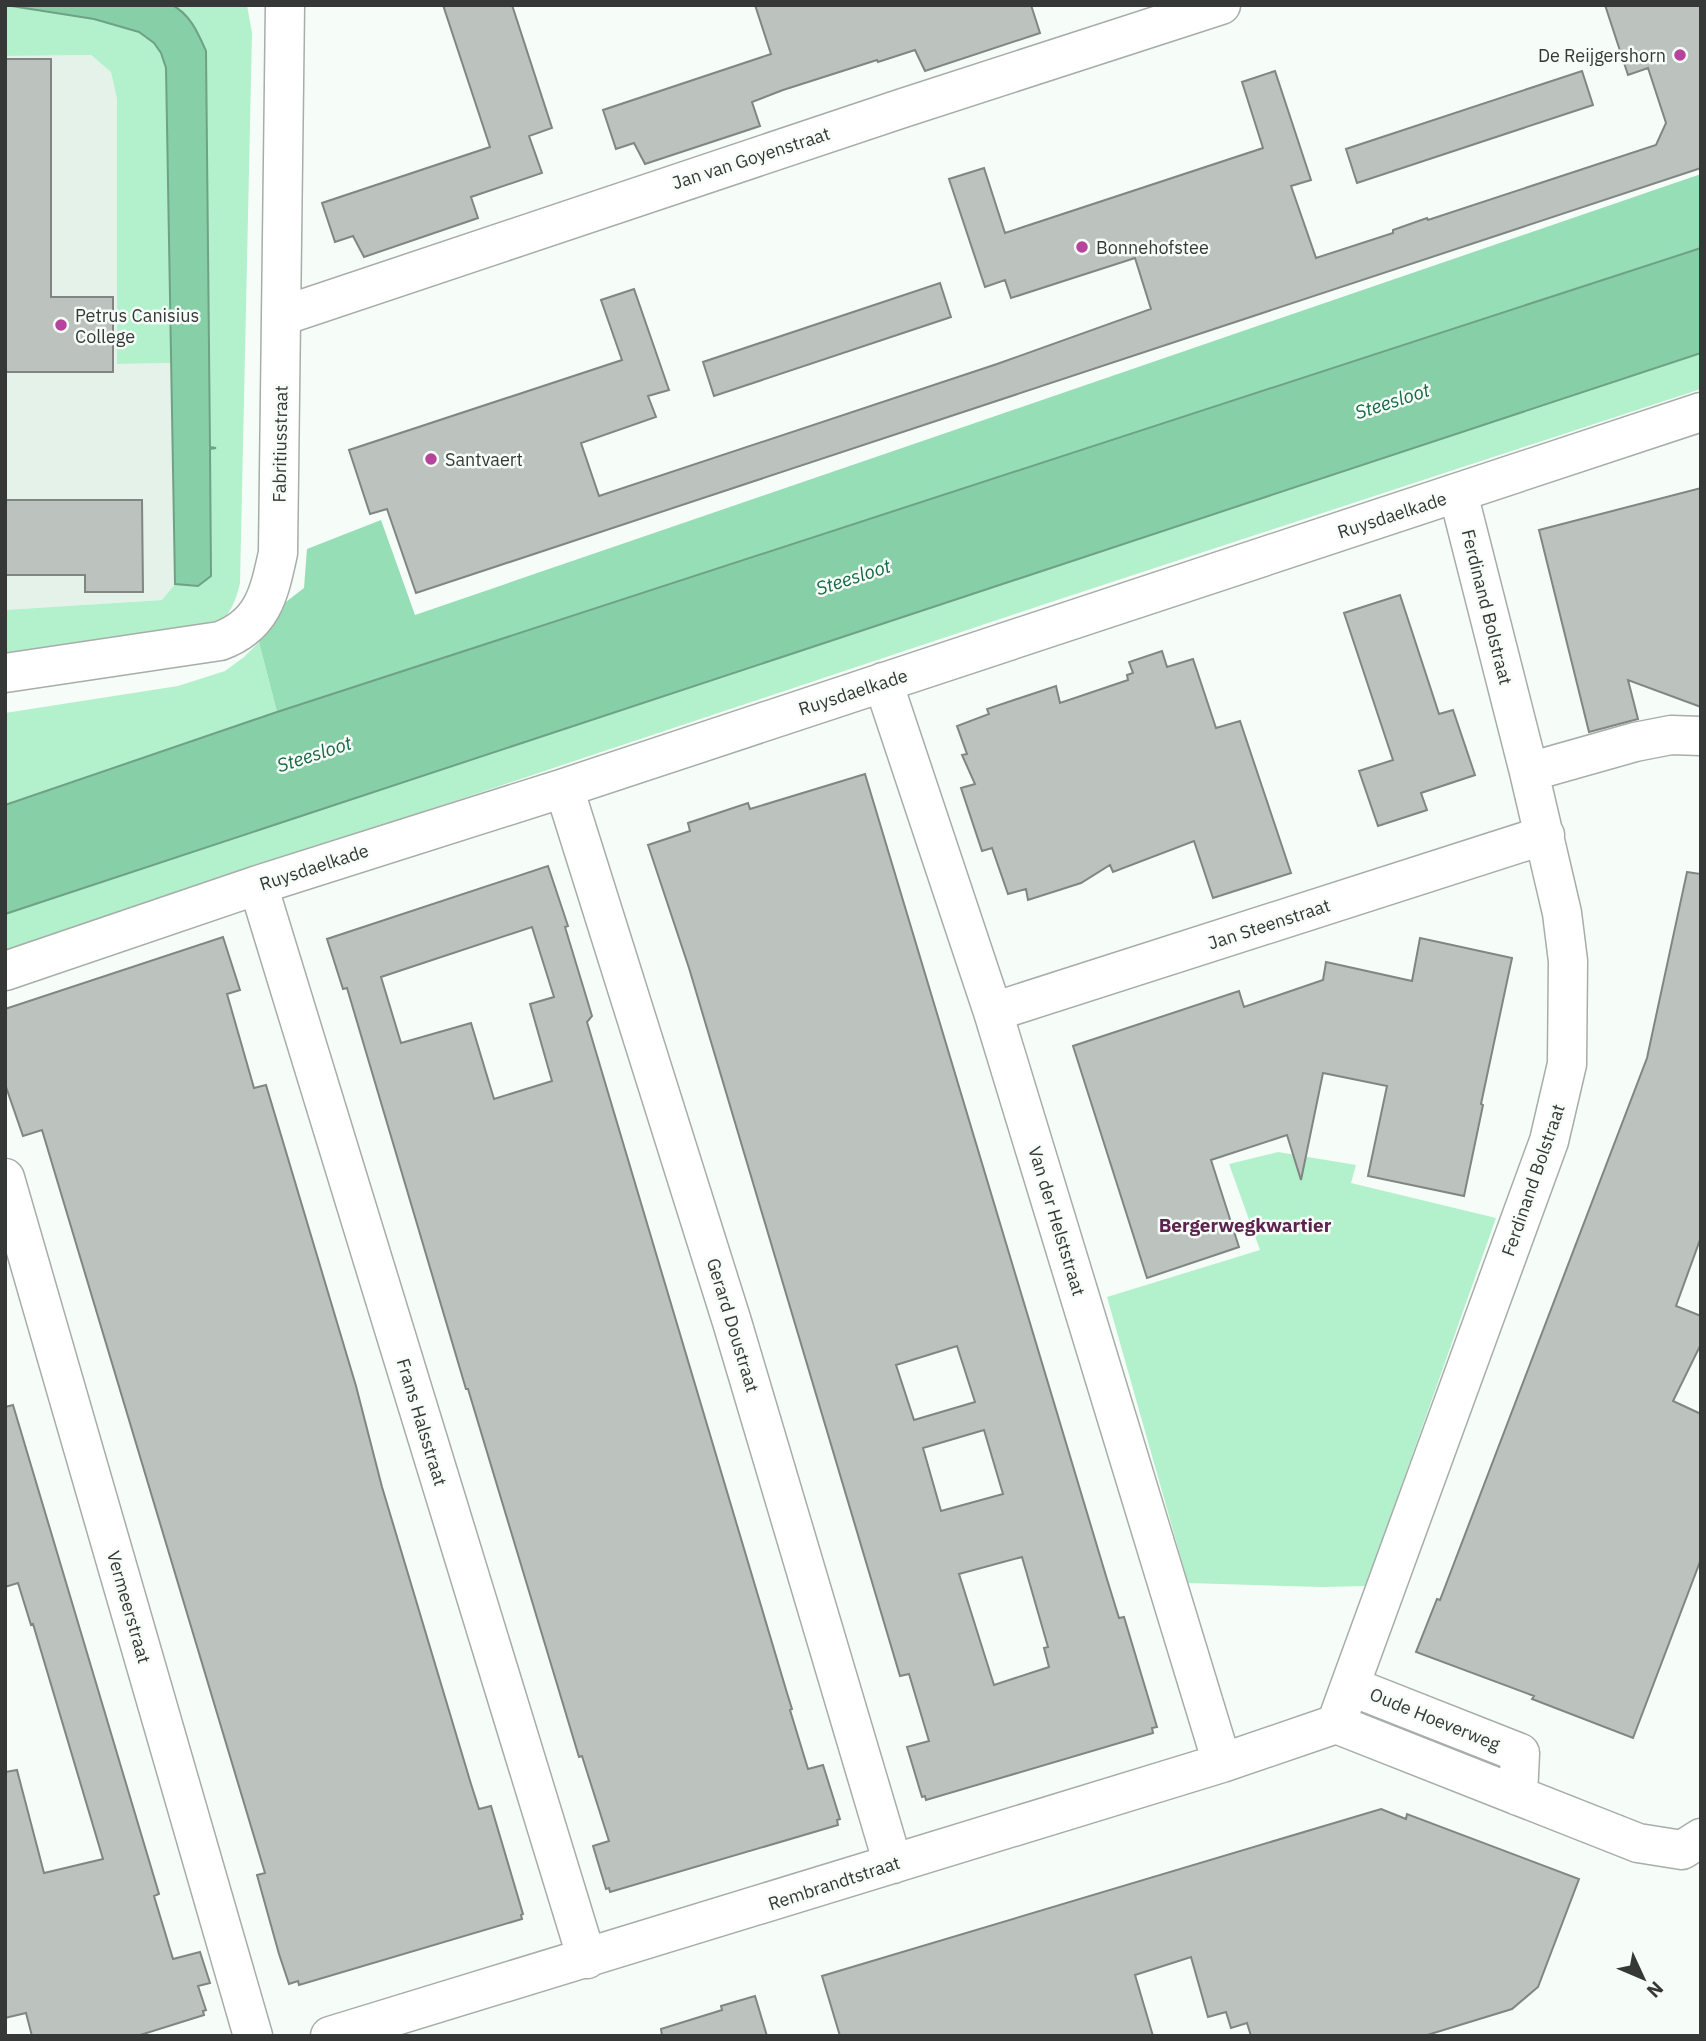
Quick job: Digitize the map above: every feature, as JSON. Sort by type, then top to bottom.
[{"type":"street","name":"Fabritiusstraat","points":[[5,673],[220,641],[234,636],[253,621],[270,589],[278,553],[285,5]]},
{"type":"street","name":"Jan van Goyenstraat","points":[[282,316],[903,107],[1221,5]]},
{"type":"street","name":"Ruysdaelkade","points":[[5,971],[258,885],[564,788],[1701,412]]},
{"type":"street","name":"Ferdinand Bolstraat","points":[[1336,1724],[1549,1141],[1567,1064],[1569,961],[1562,913],[1545,835],[1458,493]]},
{"type":"street","name":"Van der Helststraat","points":[[883,682],[993,1012],[1222,1763]]},
{"type":"street","points":[[1529,772],[1635,742],[1671,735],[1701,736]]},
{"type":"street","name":"Gerard Doustraat","points":[[564,788],[732,1322],[893,1864]]},
{"type":"street","name":"Jan Steenstraat","points":[[993,1012],[1545,835]]},
{"type":"street","name":"Frans Halsstraat","points":[[258,885],[587,1959]]},
{"type":"street","name":"Vermeerstraat","points":[[5,1178],[49,1324],[207,1885],[253,2036]]},
{"type":"street","name":"Oude Hoeverweg","points":[[1350,1686],[1520,1753],[1518,1796]]},
{"type":"street","points":[[1336,1724],[1638,1843],[1691,1844]]},
{"type":"street","name":"Rembrandtstraat","points":[[330,2036],[1222,1763],[1336,1724]]},
{"type":"shaded area","points":[[172,5],[247,5],[252,33],[240,583],[229,612],[216,628],[5,664],[5,610],[162,600],[175,584],[198,586],[211,576],[210,448],[180,9]]},
{"type":"shaded area","points":[[5,6],[105,21],[142,34],[154,43],[160,52],[166,68],[172,363],[117,364],[117,99],[111,72],[91,55],[5,56]]},
{"type":"shaded area","name":"Petrus Canisius College","points":[[91,55],[111,72],[117,99],[118,364],[172,363],[175,584],[162,600],[5,610],[5,56]]},
{"type":"shaded area","points":[[1701,174],[1701,248],[277,712],[259,642],[278,608],[304,588],[307,549],[381,520],[415,615]]},
{"type":"shaded area","points":[[1701,353],[1701,389],[1048,603],[5,951],[5,914]]},
{"type":"shaded area","points":[[259,642],[277,712],[5,805],[5,713],[178,686],[225,671]]},
{"type":"shaded area","points":[[1278,1152],[1356,1165],[1351,1183],[1496,1218],[1366,1586],[1188,1583],[1107,1297],[1260,1250],[1229,1164]]},
{"type":"water","points":[[5,5],[172,5],[189,19],[206,51],[210,447],[216,448],[210,449],[211,576],[198,586],[175,584],[166,68],[154,43],[139,32],[94,19]]},
{"type":"water","name":"Steesloot","points":[[1701,248],[1701,353],[5,914],[5,805],[277,712]]},
{"type":"building","points":[[443,5],[512,5],[552,128],[529,136],[542,173],[471,197],[478,218],[364,257],[353,236],[335,242],[322,203],[490,147]]},
{"type":"building","points":[[755,5],[1031,5],[1040,33],[925,71],[915,50],[783,90],[752,102],[760,126],[645,164],[634,143],[616,149],[603,110],[771,54]]},
{"type":"building","points":[[1605,5],[1701,5],[1701,168],[416,593],[387,509],[370,514],[349,450],[622,360],[601,300],[634,289],[669,390],[648,396],[656,417],[581,443],[599,496],[997,364],[1151,309],[1135,258],[1011,298],[1005,280],[985,287],[949,179],[984,168],[1005,233],[1263,148],[1242,82],[1275,71],[1311,180],[1291,186],[1316,258],[1393,233],[1393,230],[1427,218],[1428,220],[1656,145],[1666,123],[1648,68],[1628,75]]},
{"type":"building","points":[[5,59],[51,59],[51,297],[113,297],[113,372],[5,372]]},
{"type":"building","points":[[1582,71],[1593,105],[1357,183],[1346,149]]},
{"type":"building","points":[[940,283],[951,317],[714,396],[703,362]]},
{"type":"building","points":[[1701,488],[1701,707],[1628,680],[1638,719],[1589,732],[1539,530]]},
{"type":"building","points":[[5,500],[142,500],[143,592],[85,592],[85,575],[5,575]]},
{"type":"building","points":[[1400,595],[1439,714],[1453,710],[1475,775],[1421,793],[1427,810],[1378,826],[1359,771],[1393,760],[1344,613]]},
{"type":"building","points":[[1162,651],[1167,667],[1193,659],[1216,728],[1240,721],[1291,873],[1213,898],[1194,841],[1113,872],[1110,865],[1081,883],[1028,900],[1026,889],[1008,894],[992,848],[982,851],[961,788],[975,784],[962,755],[967,754],[957,726],[989,714],[987,709],[1056,686],[1060,703],[1128,680],[1127,675],[1133,673],[1129,662]]},
{"type":"building","points":[[865,774],[1106,1576],[1119,1618],[1124,1617],[1157,1727],[1152,1728],[1153,1733],[926,1800],[925,1796],[922,1797],[907,1747],[929,1741],[909,1674],[900,1676],[689,968],[648,845],[690,831],[688,823],[748,803],[750,809]],"holes":[[[957,1346],[975,1402],[914,1420],[896,1365]],[[984,1430],[1003,1494],[941,1511],[923,1448]],[[1022,1557],[1048,1647],[1044,1648],[1049,1667],[994,1685],[959,1574]]]},
{"type":"building","points":[[548,866],[568,926],[565,927],[592,1016],[587,1022],[792,1709],[790,1710],[808,1769],[823,1765],[840,1819],[837,1820],[838,1825],[610,1892],[609,1888],[606,1889],[593,1846],[609,1841],[582,1756],[579,1757],[347,988],[343,989],[327,939]],"holes":[[[532,927],[554,997],[530,1004],[552,1081],[494,1099],[471,1023],[401,1043],[381,977]]]},
{"type":"building","points":[[1687,872],[1701,874],[1701,1237],[1676,1306],[1701,1316],[1701,1344],[1673,1401],[1701,1414],[1701,1559],[1633,1738],[1532,1699],[1534,1696],[1416,1652],[1437,1599],[1440,1600],[1647,1058]]},
{"type":"building","points":[[223,937],[240,990],[227,994],[254,1088],[266,1085],[471,1784],[479,1809],[491,1806],[523,1914],[522,1919],[299,1985],[298,1981],[289,1984],[279,1954],[257,1875],[265,1873],[42,1130],[23,1136],[5,1084],[5,1009]]},
{"type":"building","points":[[1420,938],[1512,958],[1464,1196],[1368,1176],[1387,1086],[1323,1073],[1301,1180],[1287,1135],[1211,1160],[1239,1247],[1147,1278],[1073,1046],[1239,991],[1244,1007],[1323,980],[1326,962],[1412,981]]},
{"type":"building","points":[[13,1405],[159,1894],[154,1896],[173,1959],[200,1952],[210,1983],[198,1986],[206,2010],[203,2011],[204,2015],[137,2036],[32,2036],[26,2013],[5,2018],[5,1772],[17,1770],[44,1873],[103,1859],[33,1624],[31,1625],[18,1583],[5,1587],[5,1407]]},
{"type":"building","points":[[1381,1809],[1406,1819],[1407,1814],[1579,1879],[1538,1987],[1512,2009],[1424,2036],[1251,2036],[1247,2023],[1231,2028],[1226,2012],[1208,2017],[1191,1957],[1135,1975],[1153,2036],[840,2036],[822,1976]]},
{"type":"building","points":[[755,1996],[767,2036],[662,2036],[661,2029],[722,2010],[721,2006]]},
{"type":"place","name":"De Reijgershorn","points":[[1680,55]]},
{"type":"place","name":"Bonnehofstee","points":[[1082,247]]},
{"type":"place","name":"Petrus Canisius College","points":[[61,325]]},
{"type":"place","name":"Santvaert","points":[[431,459]]},
{"type":"district","name":"Bergerwegkwartier","points":[[1245,1225]]}]
